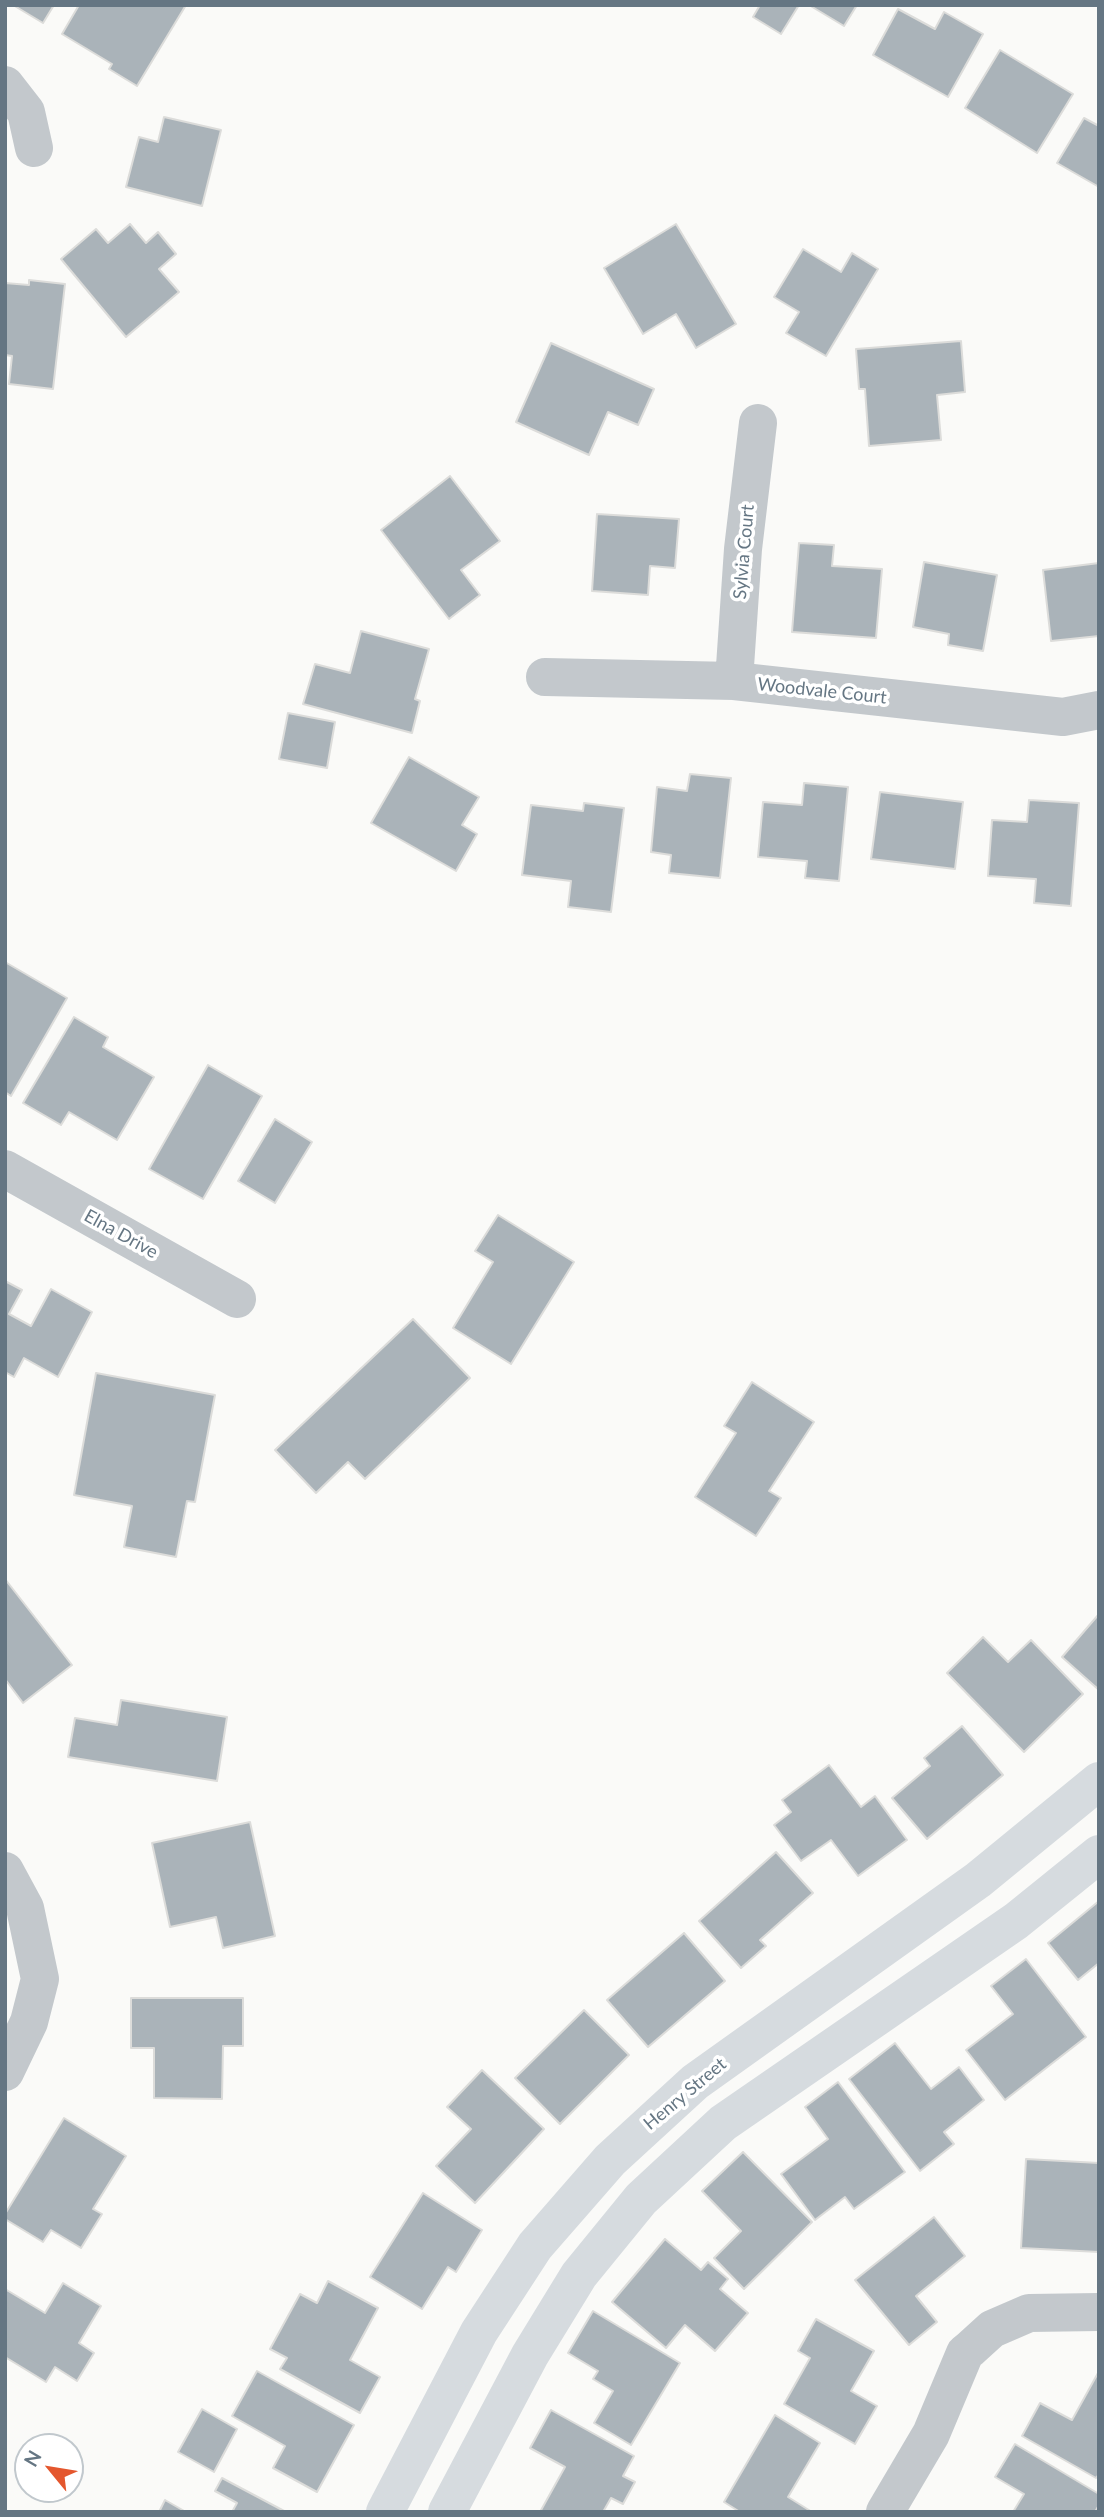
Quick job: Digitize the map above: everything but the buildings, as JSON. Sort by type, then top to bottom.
[{"type":"street","points":[[5,85],[26,112],[34,148]]},
{"type":"street","name":"Sylvia Court","points":[[734,681],[743,549],[758,423]]},
{"type":"street","name":"Woodvale Court","points":[[545,677],[734,681],[1063,717],[1099,710]]},
{"type":"street","name":"Elna Drive","points":[[5,1169],[237,1299]]},
{"type":"street","name":"Henry Street","points":[[385,2512],[480,2332],[535,2246],[610,2160],[695,2082],[978,1880],[1099,1781]]},
{"type":"street","points":[[447,2512],[544,2332],[579,2276],[641,2199],[723,2123],[1016,1921],[1099,1854]]},
{"type":"street","points":[[5,1871],[25,1908],[40,1979],[29,2022],[5,2072]]},
{"type":"street","points":[[885,2512],[931,2434],[965,2353],[992,2329],[1029,2313],[1099,2312]]}]
